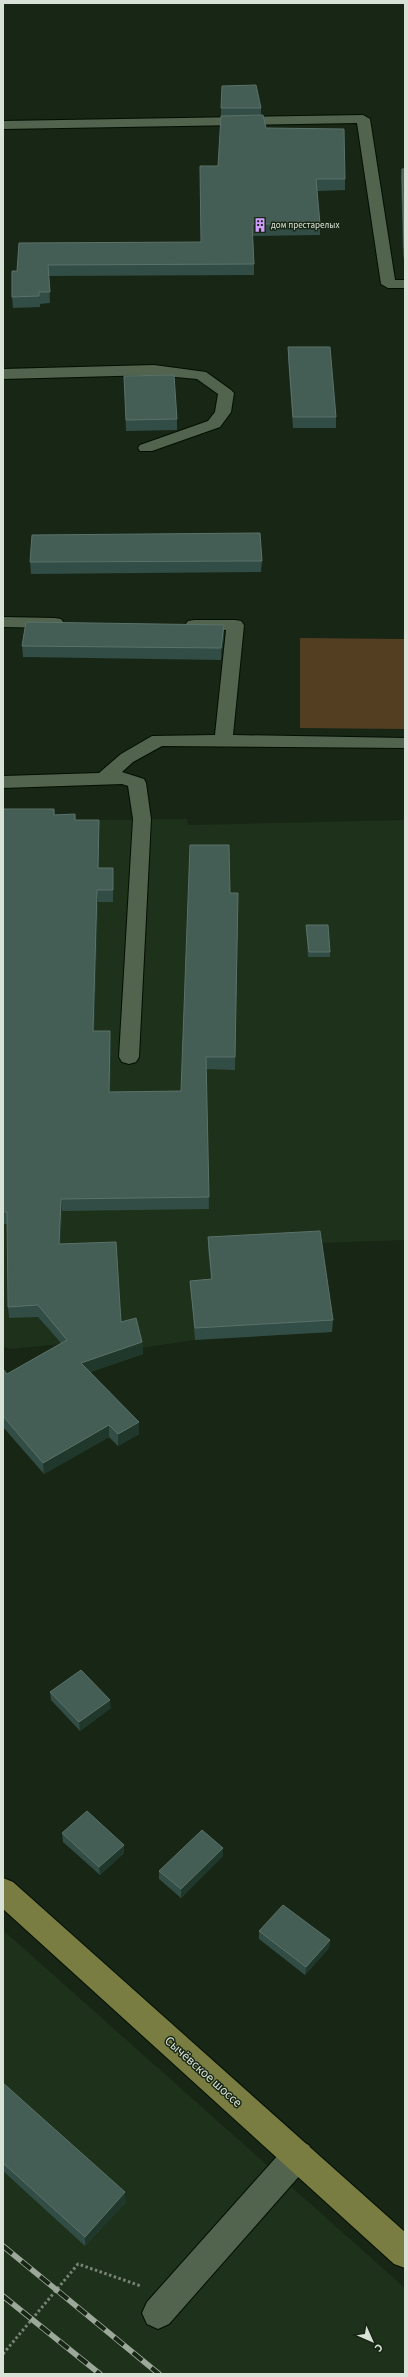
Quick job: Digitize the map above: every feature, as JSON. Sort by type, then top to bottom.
[{"type":"main road","name":"Сычёвское шоссе","points":[[3,1891],[298,2155],[405,2253]]},
{"type":"lane","points":[[3,125],[363,119],[388,284],[405,284]]},
{"type":"lane","points":[[3,374],[154,370],[201,375],[226,393],[223,412],[214,424],[146,448]]},
{"type":"lane","points":[[3,622],[75,623]]},
{"type":"lane","points":[[179,624],[234,625],[223,741]]},
{"type":"lane","points":[[103,779],[127,758],[158,740],[405,743]]},
{"type":"lane","points":[[3,782],[124,778],[137,783],[142,820],[128,1058]]},
{"type":"lane","points":[[165,2304],[298,2155]]},
{"type":"path","points":[[3,2354],[78,2264],[165,2304]]},
{"type":"shaded area","points":[[300,638],[405,639],[405,729],[300,728]]},
{"type":"shaded area","points":[[187,819],[188,825],[405,820],[405,1240],[322,1243],[332,1332],[195,1340],[141,1348],[143,1354],[86,1374],[61,1344],[10,1349],[3,1346],[3,821]]},
{"type":"shaded area","points":[[3,1930],[405,2288],[405,2374],[3,2374]]},
{"type":"building","points":[[256,85],[261,108],[221,108],[222,86]]},
{"type":"building","points":[[263,115],[266,128],[344,129],[345,179],[316,179],[320,224],[252,224],[254,264],[48,265],[50,292],[39,292],[39,296],[12,297],[12,271],[17,271],[19,243],[201,242],[200,166],[218,166],[221,116]]},
{"type":"building","points":[[402,169],[405,169],[405,252],[404,247]]},
{"type":"building","points":[[288,347],[330,347],[336,417],[293,417]]},
{"type":"building","points":[[174,375],[177,419],[126,420],[124,376]]},
{"type":"building","points":[[260,533],[262,561],[30,562],[32,535]]},
{"type":"building","points":[[26,622],[224,625],[221,648],[22,646]]},
{"type":"building","points":[[3,809],[54,809],[54,815],[75,814],[75,820],[99,820],[98,868],[113,868],[113,890],[97,890],[93,1031],[110,1031],[109,1092],[181,1091],[190,845],[229,845],[230,893],[238,893],[235,1057],[206,1057],[209,1197],[61,1199],[59,1244],[116,1242],[121,1322],[136,1318],[142,1342],[81,1363],[139,1422],[118,1434],[109,1425],[43,1463],[3,1416],[3,1369],[7,1374],[67,1340],[38,1305],[8,1307],[7,1212],[3,1212]]},
{"type":"building","points":[[306,925],[328,925],[330,952],[309,952]]},
{"type":"building","points":[[320,1231],[333,1320],[195,1328],[190,1281],[212,1279],[208,1237]]},
{"type":"building","points":[[81,1670],[110,1700],[79,1722],[50,1692]]},
{"type":"building","points":[[87,1811],[124,1845],[99,1867],[62,1833]]},
{"type":"building","points":[[202,1830],[223,1848],[181,1889],[159,1871]]},
{"type":"building","points":[[283,1905],[330,1940],[306,1967],[259,1931]]},
{"type":"building","points":[[3,2083],[125,2192],[85,2237],[3,2163]]},
{"type":"railway","points":[[3,2246],[159,2374]]},
{"type":"railway","points":[[3,2296],[100,2374]]},
{"type":"place","name":"дом престарелых","points":[[260,225]]}]
